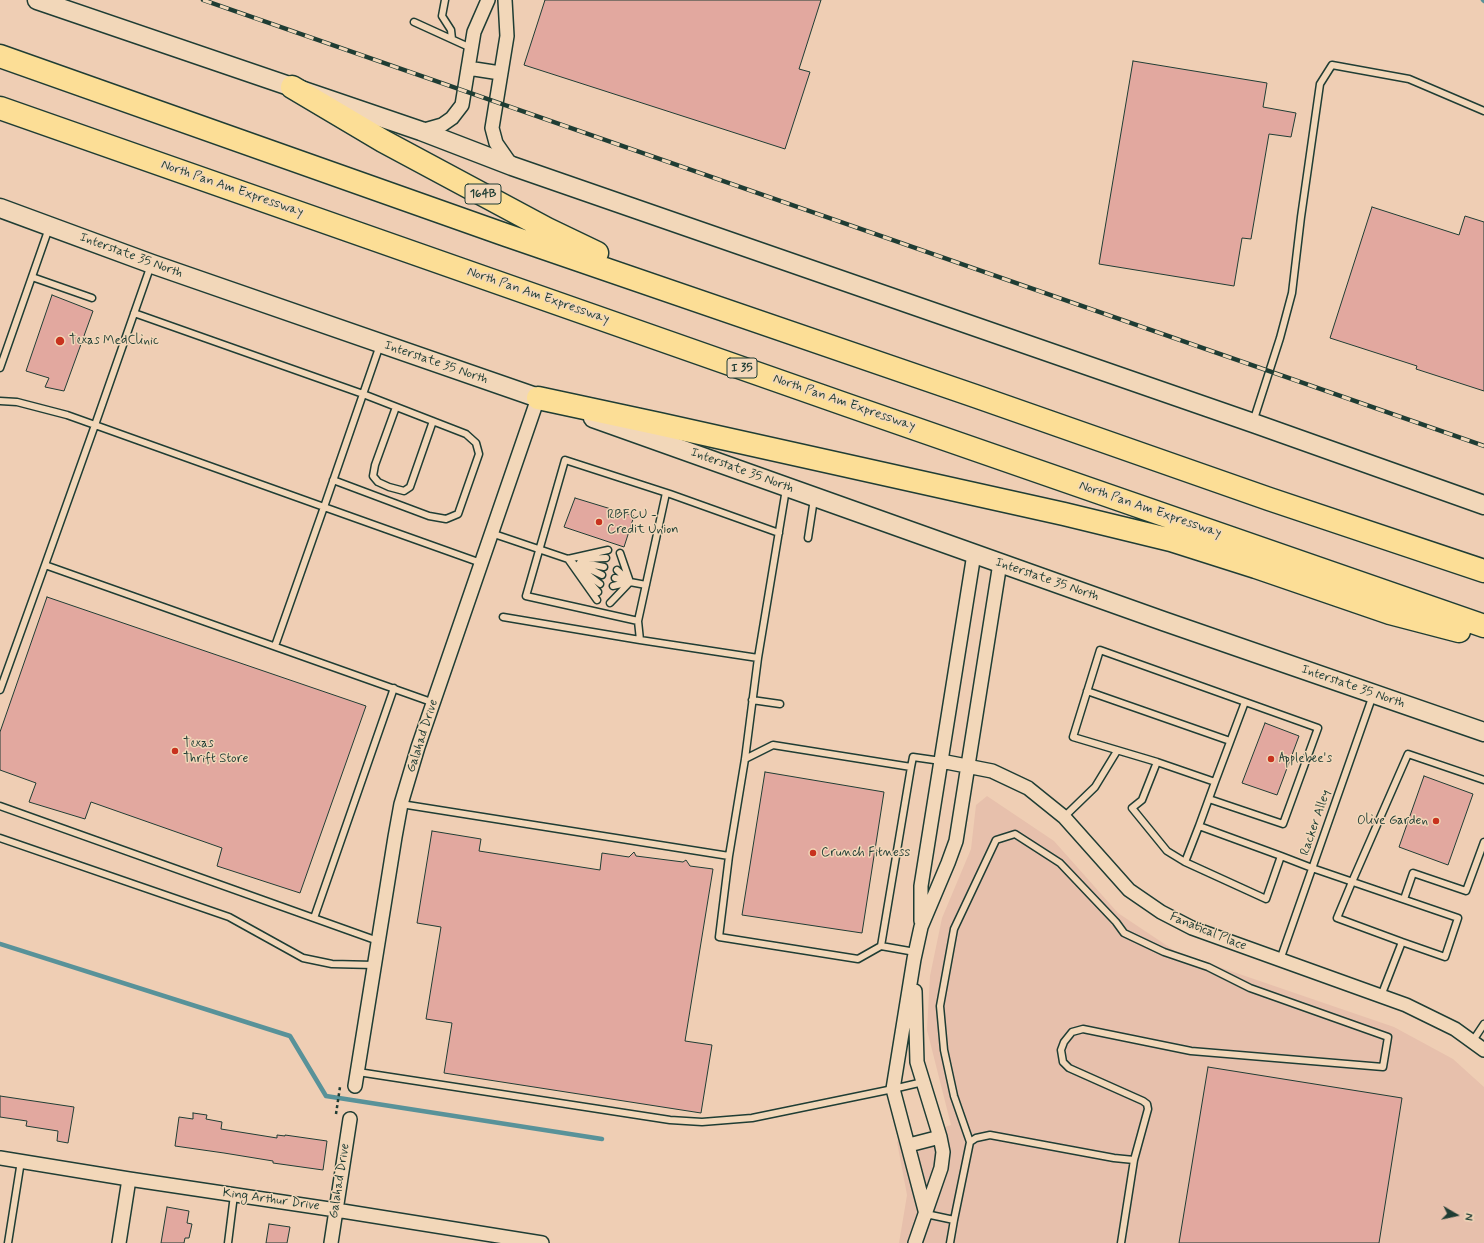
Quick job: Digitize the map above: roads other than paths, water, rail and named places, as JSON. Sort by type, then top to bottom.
[{"type":"highway","points":[[0,56],[511,236],[1269,499],[1484,571]]},
{"type":"highway","name":"164B","points":[[292,87],[383,140],[540,225],[679,294]]},
{"type":"highway","name":"North Pan Am Expressway","points":[[0,108],[847,405],[1484,626]]},
{"type":"highway","points":[[538,398],[1064,514],[1171,540],[1256,567],[1390,613],[1484,638]]},
{"type":"main road","points":[[37,0],[421,131],[512,166],[1484,505]]},
{"type":"main road","name":"Interstate 35 North","points":[[0,208],[152,264],[538,398],[974,554],[1484,732]]},
{"type":"street","points":[[421,131],[442,125],[458,112],[462,105],[474,32],[488,0]]},
{"type":"street","points":[[505,0],[507,36],[492,128],[496,143],[512,166]]},
{"type":"street","points":[[468,68],[500,73]]},
{"type":"street","name":"Galahad Drive","points":[[355,1086],[401,804],[491,533],[538,398]]},
{"type":"street","points":[[921,927],[921,886],[974,554]]},
{"type":"street","points":[[926,1214],[893,1089],[921,927],[948,864],[956,841],[1000,563]]},
{"type":"street","name":"Fanatical Place","points":[[941,761],[992,771],[1028,788],[1064,818],[1129,890],[1161,912],[1192,928],[1413,1008],[1455,1030],[1484,1050]]},
{"type":"street","points":[[915,956],[917,1062],[940,1137],[943,1152],[942,1168],[915,1243]]},
{"type":"street","name":"Galahad Drive","points":[[331,1243],[350,1119]]},
{"type":"street","points":[[909,1145],[940,1137]]},
{"type":"street","name":"King Arthur Drive","points":[[0,1158],[542,1243]]},
{"type":"street","points":[[119,1243],[129,1179]]},
{"type":"lane","points":[[445,0],[442,16],[451,30],[452,39]]},
{"type":"lane","points":[[414,22],[471,48]]},
{"type":"lane","points":[[1252,423],[1280,338],[1292,293],[1320,84],[1332,65],[1409,79],[1484,111]]},
{"type":"lane","points":[[0,368],[50,226]]},
{"type":"lane","points":[[0,690],[152,264]]},
{"type":"lane","points":[[32,277],[92,298]]},
{"type":"lane","points":[[134,313],[363,394],[466,434],[476,443],[479,454],[458,514],[446,518],[429,516],[333,480]]},
{"type":"lane","points":[[274,646],[381,344]]},
{"type":"lane","points":[[0,401],[17,402],[95,424],[481,563]]},
{"type":"lane","points":[[396,407],[375,465],[373,476],[378,482],[389,487],[404,491],[410,487],[433,421]]},
{"type":"lane","points":[[638,620],[526,596],[565,460],[666,493],[779,533]]},
{"type":"lane","points":[[786,487],[758,658],[745,759],[729,856],[719,937],[858,959],[881,946],[915,956]]},
{"type":"lane","points":[[640,640],[638,620],[666,493]]},
{"type":"lane","points":[[808,538],[815,497]]},
{"type":"lane","points":[[491,533],[568,560],[602,575]]},
{"type":"lane","points":[[568,560],[608,550]]},
{"type":"lane","points":[[620,553],[630,582]]},
{"type":"lane","points":[[568,560],[606,558]]},
{"type":"lane","points":[[568,560],[604,567]]},
{"type":"lane","points":[[568,560],[600,584]]},
{"type":"lane","points":[[568,560],[598,592]]},
{"type":"lane","points":[[568,560],[597,600]]},
{"type":"lane","points":[[618,561],[630,582]]},
{"type":"lane","points":[[45,565],[434,703]]},
{"type":"lane","points":[[617,570],[630,582]]},
{"type":"lane","points":[[615,578],[646,585]]},
{"type":"lane","points":[[613,586],[630,582]]},
{"type":"lane","points":[[612,594],[630,582]]},
{"type":"lane","points":[[610,603],[630,582]]},
{"type":"lane","points":[[502,617],[758,658]]},
{"type":"lane","points":[[1208,799],[1283,824],[1318,728],[1100,650],[1073,737],[1157,762],[1215,782]]},
{"type":"lane","points":[[314,918],[394,688]]},
{"type":"lane","points":[[1087,691],[1230,741]]},
{"type":"lane","name":"Racker Alley","points":[[1280,960],[1373,694]]},
{"type":"lane","points":[[752,700],[780,704]]},
{"type":"lane","points":[[1185,862],[1245,702]]},
{"type":"lane","points":[[745,759],[773,746],[911,767]]},
{"type":"lane","points":[[1064,818],[1094,787],[1117,751]]},
{"type":"lane","points":[[1199,826],[1312,868],[1352,882],[1404,899],[1458,918],[1445,957],[1337,918],[1352,882],[1408,754],[1484,780]]},
{"type":"lane","points":[[881,946],[912,757],[941,761]]},
{"type":"lane","points":[[1157,762],[1142,800],[1132,808],[1167,851],[1185,862],[1266,899],[1281,856]]},
{"type":"lane","points":[[401,804],[729,856]]},
{"type":"lane","points":[[0,806],[378,941]]},
{"type":"lane","points":[[950,1243],[970,1142],[954,1096],[944,1050],[940,1006],[954,928],[996,840],[1015,834],[1060,863],[1116,922],[1124,933],[1164,952],[1208,967],[1250,988],[1388,1037],[1383,1067],[1191,1051],[1083,1029],[1072,1032],[1064,1042],[1061,1050],[1063,1062],[1070,1068],[1143,1101],[1148,1109],[1134,1160],[1121,1243]]},
{"type":"lane","points":[[0,838],[229,917],[303,958],[332,964],[374,964]]},
{"type":"lane","points":[[1404,899],[1413,873],[1466,891],[1484,842]]},
{"type":"lane","points":[[1381,996],[1402,942]]},
{"type":"lane","points":[[1472,1042],[1484,1024]]},
{"type":"lane","points":[[358,1072],[670,1120],[702,1122],[752,1118],[923,1082]]},
{"type":"lane","points":[[970,1142],[976,1138],[990,1135],[1114,1158],[1134,1160]]},
{"type":"lane","points":[[8,1243],[21,1161]]},
{"type":"lane","points":[[228,1243],[234,1195]]},
{"type":"lane","points":[[926,1214],[954,1220]]},
{"type":"waterway","points":[[0,944],[290,1036],[326,1096],[602,1139]]},
{"type":"railway","points":[[203,0],[1484,446]]},
{"type":"place","name":"Texas MedClinic","points":[[60,341]]},
{"type":"place","name":"RBFCU - Credit Union","points":[[599,522]]},
{"type":"place","name":"Texas Thrift Store","points":[[175,751]]},
{"type":"place","name":"Applebee's","points":[[1271,759]]},
{"type":"place","name":"Olive Garden","points":[[1436,821]]},
{"type":"place","name":"Crunch Fitness","points":[[813,853]]}]
